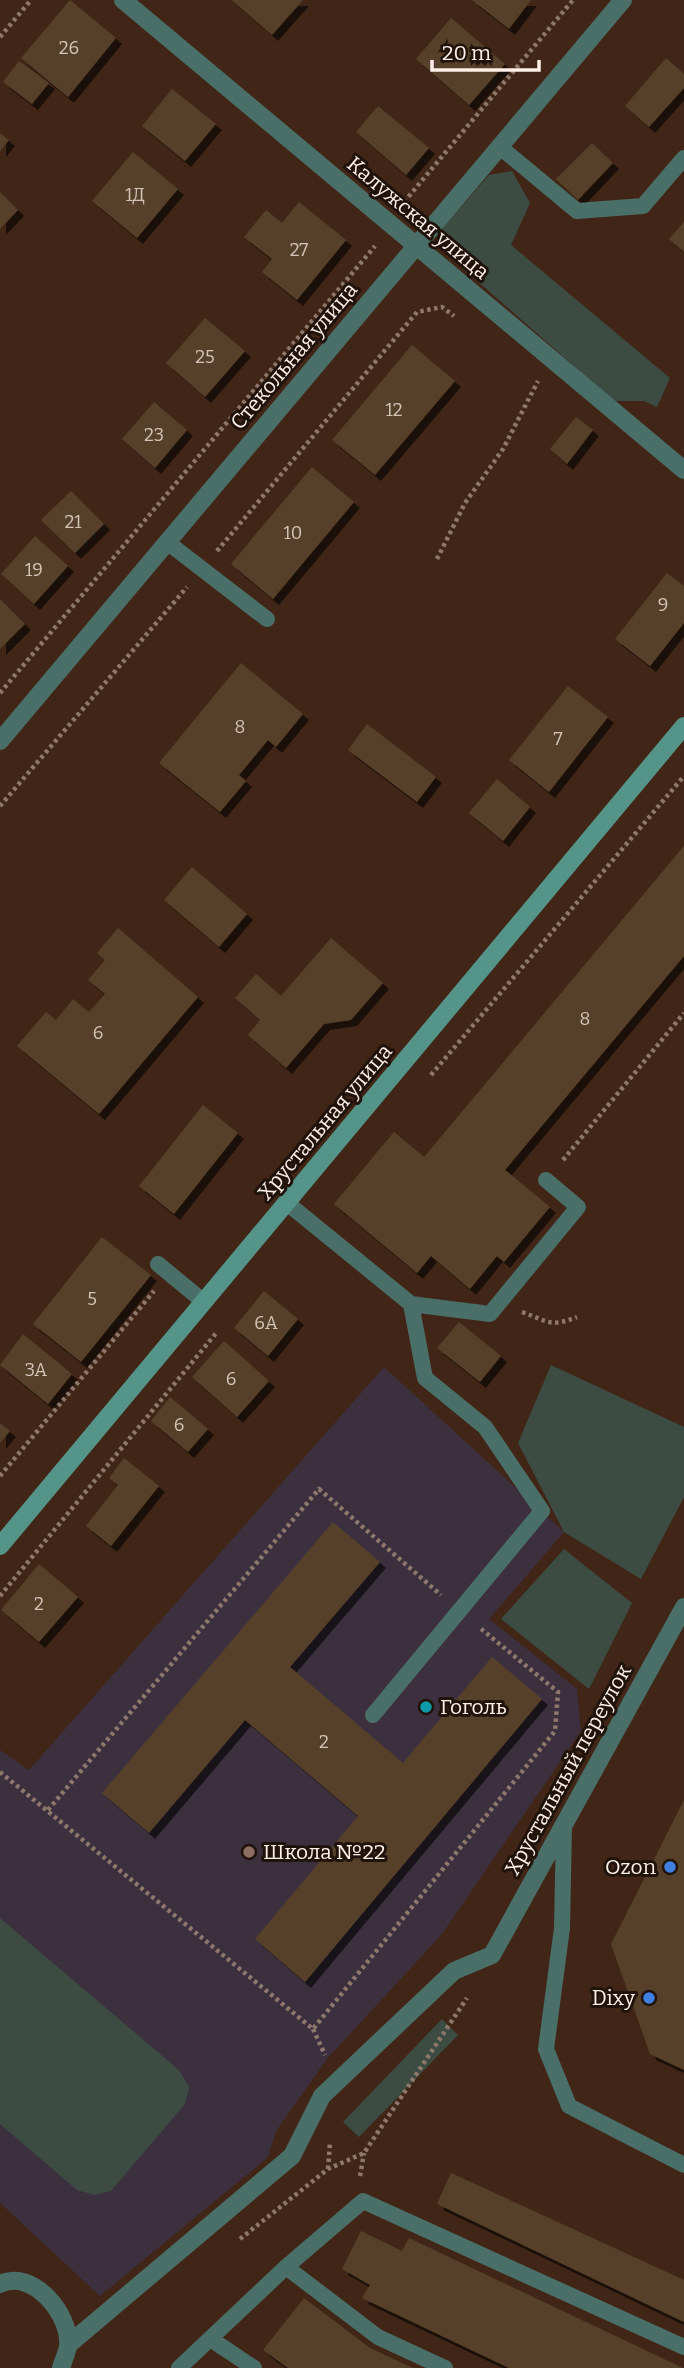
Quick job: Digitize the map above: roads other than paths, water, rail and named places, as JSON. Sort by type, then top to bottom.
[{"type":"street","name":"Калужская улица","points":[[123,0],[684,470]]},
{"type":"street","name":"Стекольная улица","points":[[0,741],[623,0]]},
{"type":"street","name":"Хрустальная улица","points":[[0,1546],[684,726]]},
{"type":"street","name":"Хрустальный переулок","points":[[68,2345],[292,2156],[322,2095],[454,1971],[492,1955],[684,1607]]},
{"type":"street","points":[[0,2284],[7,2280],[37,2287],[62,2315],[68,2345],[61,2368]]},
{"type":"lane","points":[[500,147],[577,211],[643,206],[684,158]]},
{"type":"lane","points":[[167,542],[267,618]]},
{"type":"lane","points":[[287,1203],[411,1304],[490,1314],[578,1207],[547,1180]]},
{"type":"lane","points":[[163,1268],[204,1302]]},
{"type":"lane","points":[[373,1715],[542,1511],[485,1427],[425,1378],[411,1304]]},
{"type":"lane","points":[[564,1826],[562,1928],[546,2049],[569,2106],[684,2165]]},
{"type":"lane","points":[[179,2368],[212,2340],[286,2267],[363,2201],[684,2347]]},
{"type":"lane","points":[[286,2267],[378,2337],[445,2368]]},
{"type":"lane","points":[[212,2340],[254,2368]]},
{"type":"place","name":"Гоголь","points":[[426,1707]]},
{"type":"place","name":"Школа №22","points":[[249,1852]]},
{"type":"place","name":"Ozon","points":[[670,1867]]},
{"type":"place","name":"Dixy","points":[[649,1998]]}]
